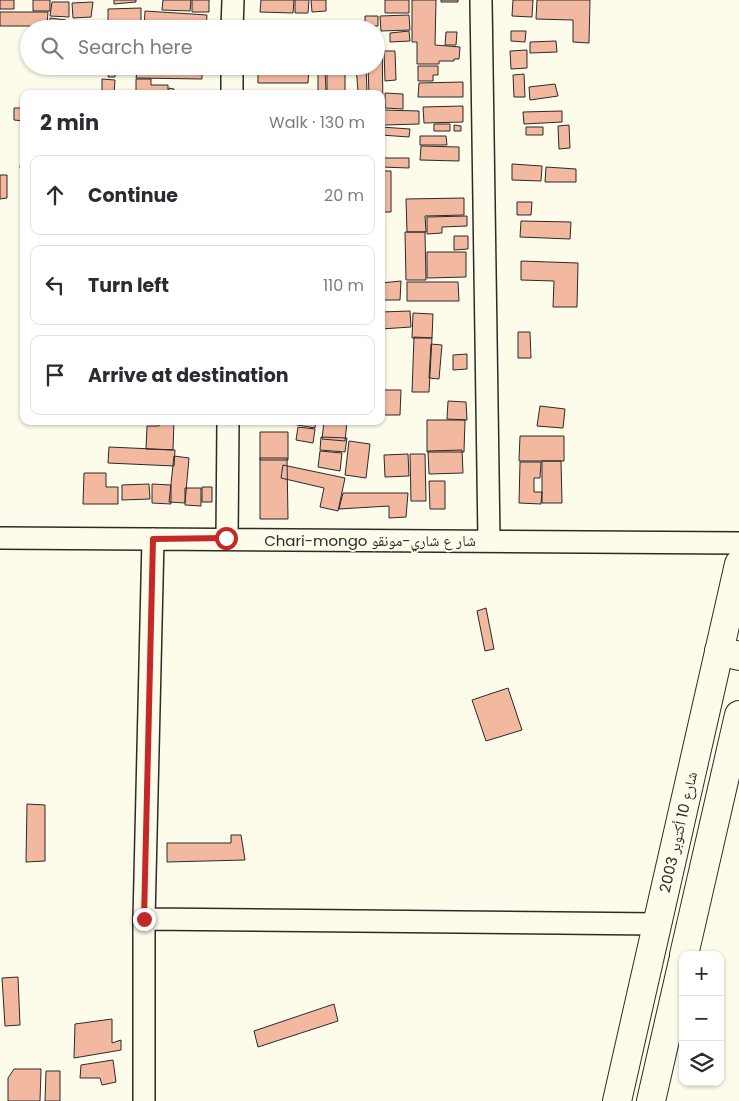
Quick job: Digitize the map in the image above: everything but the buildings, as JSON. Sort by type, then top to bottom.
[{"type":"highway","name":"شارع 10 أكتوبر 2003","points":[[617,1101],[657,924],[729,653],[739,564]]},
{"type":"highway","points":[[685,951],[739,714]]},
{"type":"highway","points":[[651,1101],[679,979]]},
{"type":"street","points":[[232,20],[233,0]]},
{"type":"street","points":[[481,0],[489,540]]},
{"type":"street","points":[[232,75],[232,90]]},
{"type":"street","points":[[226,538],[228,425]]},
{"type":"street","name":"Chari-mongo شار ع شاري-مونقو","points":[[0,538],[226,538],[739,543]]},
{"type":"street","points":[[144,1101],[144,919],[153,539]]},
{"type":"street","points":[[144,919],[657,924]]},
{"type":"route","points":[[144,919],[153,539],[226,538]]}]
